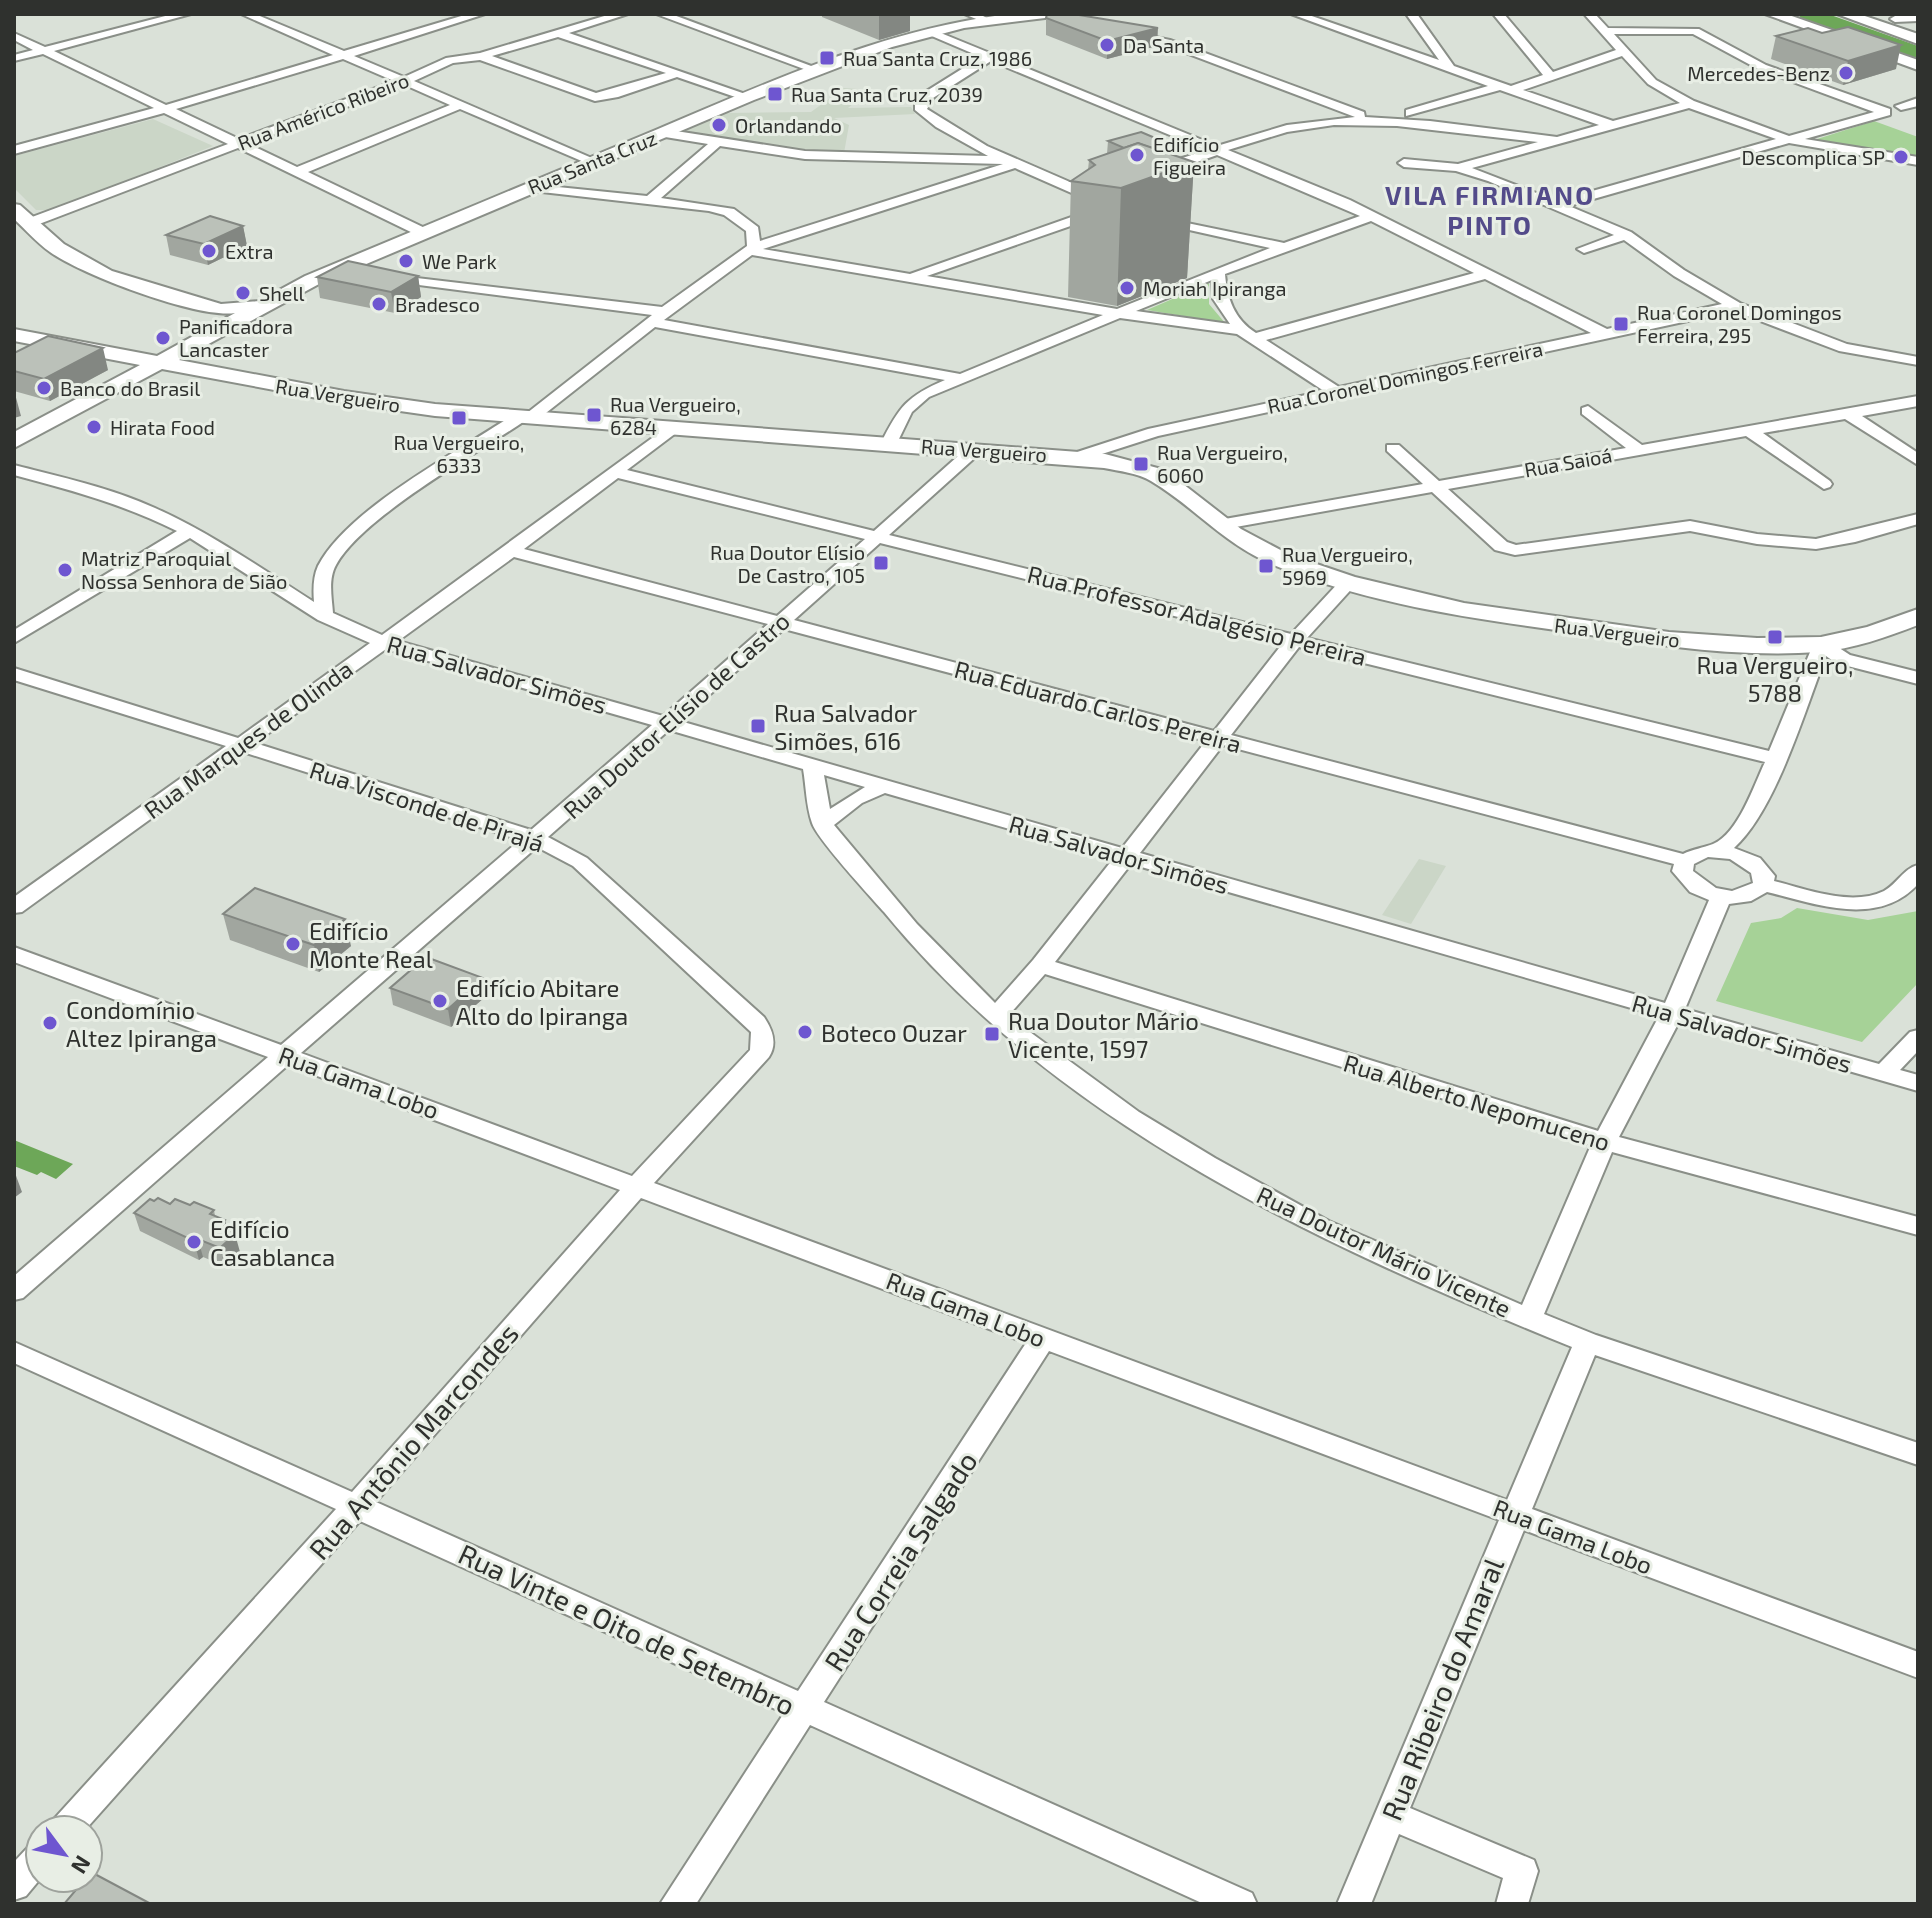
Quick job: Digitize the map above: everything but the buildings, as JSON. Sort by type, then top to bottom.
[{"type":"main road","points":[[1772,14],[1918,65]]},
{"type":"main road","points":[[1844,14],[1918,39]]},
{"type":"main road","name":"Rua Santa Cruz","points":[[14,441],[270,301],[335,270],[748,97],[887,44],[931,32],[986,20],[1021,16],[1049,18]]},
{"type":"main road","points":[[14,209],[57,248],[105,275],[220,310],[270,301]]},
{"type":"main road","points":[[213,332],[219,324],[220,310]]},
{"type":"main road","name":"Rua Vergueiro","points":[[14,335],[364,401],[1077,457],[1116,463],[1144,470],[1170,482],[1219,525],[1282,560],[1348,583],[1449,608],[1575,628],[1684,640],[1821,644],[1874,633],[1918,616]]},
{"type":"main road","points":[[1116,463],[1116,452],[1122,440]]},
{"type":"street","points":[[14,58],[186,14]]},
{"type":"street","points":[[246,14],[595,162]]},
{"type":"street","points":[[14,150],[480,14]]},
{"type":"street","name":"Rua Américo Ribeiro","points":[[29,223],[403,82],[450,60],[481,56],[623,14]]},
{"type":"street","points":[[661,14],[816,70]]},
{"type":"street","points":[[969,14],[986,20]]},
{"type":"street","points":[[1296,14],[1611,125]]},
{"type":"street","points":[[1411,14],[1450,68]]},
{"type":"street","points":[[1498,14],[1550,76]]},
{"type":"street","points":[[1589,14],[1652,82],[1690,104],[1790,140],[1918,161]]},
{"type":"street","points":[[1895,19],[1918,18]]},
{"type":"street","points":[[1557,205],[1886,112],[1762,67],[1689,29],[1603,31]]},
{"type":"street","points":[[1115,31],[1166,42],[1376,121]]},
{"type":"street","points":[[931,32],[1372,216],[1605,334]]},
{"type":"street","points":[[557,33],[748,97]]},
{"type":"street","points":[[14,36],[424,233]]},
{"type":"street","points":[[1410,113],[1550,76],[1622,52]]},
{"type":"street","points":[[481,56],[595,97],[675,74]]},
{"type":"street","points":[[912,277],[1113,207],[984,147],[921,110],[921,104],[929,95],[989,57]]},
{"type":"street","points":[[1901,106],[1918,102]]},
{"type":"street","points":[[1457,167],[1690,104]]},
{"type":"street","points":[[297,172],[458,106]]},
{"type":"street","points":[[1157,172],[1199,158],[1215,149],[1303,125],[1376,121],[1556,140]]},
{"type":"street","points":[[663,133],[805,155],[1013,161]]},
{"type":"street","points":[[650,200],[718,141]]},
{"type":"street","points":[[962,161],[984,147]]},
{"type":"street","points":[[962,161],[974,178]]},
{"type":"street","points":[[324,616],[322,581],[336,550],[363,523],[526,416],[753,249],[974,178],[1013,161]]},
{"type":"street","points":[[1404,163],[1457,167],[1493,178],[1626,235],[1679,273],[1735,306],[1844,348],[1886,358],[1918,361]]},
{"type":"street","points":[[533,187],[729,212],[753,230],[753,249]]},
{"type":"street","points":[[1087,194],[1101,190]]},
{"type":"street","points":[[889,443],[912,402],[960,378],[1218,272],[1372,216]]},
{"type":"street","points":[[1153,218],[1283,247]]},
{"type":"street","points":[[1584,249],[1626,235]]},
{"type":"street","points":[[753,249],[1118,313],[1241,330],[1336,392]]},
{"type":"street","points":[[335,270],[659,317],[960,378]]},
{"type":"street","points":[[1218,272],[1220,299],[1241,330]]},
{"type":"street","points":[[1255,338],[1488,274]]},
{"type":"street","name":"Rua Coronel Domingos Ferreira","points":[[1077,457],[1122,440],[1735,306]]},
{"type":"street","name":"Rua Saioá","points":[[1219,525],[1918,401]]},
{"type":"street","points":[[1588,411],[1638,450]]},
{"type":"street","points":[[1847,413],[1918,460]]},
{"type":"street","name":"Rua Marques de Olinda","points":[[14,907],[511,551],[618,473],[674,427]]},
{"type":"street","points":[[1748,430],[1824,484]]},
{"type":"street","points":[[1393,448],[1501,546],[1515,550],[1690,526],[1757,539],[1816,544],[1855,537],[1918,519]]},
{"type":"street","name":"Rua Doutor Elísio de Castro","points":[[14,1291],[283,1054],[537,839],[973,451]]},
{"type":"street","name":"Rua Salvador Simões","points":[[14,470],[115,498],[190,531],[324,616],[383,642],[1918,1083]]},
{"type":"street","name":"Rua Professor Adalgésio Pereira","points":[[618,473],[1776,759]]},
{"type":"street","points":[[14,638],[190,531]]},
{"type":"street","name":"Rua Eduardo Carlos Pereira","points":[[511,551],[1685,861]]},
{"type":"street","points":[[287,593],[306,590],[322,581]]},
{"type":"street","points":[[995,1017],[1041,965],[1295,640],[1348,583]]},
{"type":"street","name":"Rua Salvador Simões","points":[[324,616],[357,660]]},
{"type":"street","points":[[1718,851],[1743,829],[1776,759],[1821,644],[1834,656],[1918,678]]},
{"type":"street","name":"Rua Visconde de Pirajá","points":[[14,674],[537,839],[580,862],[601,879],[756,1022],[762,1032],[761,1052]]},
{"type":"street","points":[[812,765],[822,824],[855,799],[883,786]]},
{"type":"street","name":"Rua Doutor Mário Vicente","points":[[822,824],[909,929],[995,1017],[1131,1118],[1206,1164],[1320,1227],[1529,1319],[1587,1342],[1918,1454]]},
{"type":"street","points":[[1743,829],[1749,860]]},
{"type":"street","points":[[1763,885],[1764,876],[1749,860],[1718,851],[1704,851],[1685,861],[1682,871],[1702,891],[1721,896],[1747,896],[1763,885],[1836,901],[1867,903],[1895,894],[1918,871]]},
{"type":"street","points":[[1529,1319],[1604,1142],[1704,944],[1721,896]]},
{"type":"street","name":"Rua Gama Lobo","points":[[14,954],[1918,1665]]},
{"type":"street","name":"Rua Alberto Nepomuceno","points":[[1041,965],[1604,1142],[1803,1198],[1918,1226]]},
{"type":"street","points":[[1884,1073],[1918,1037]]},
{"type":"street","name":"Rua Antônio Marcondes","points":[[78,1814],[357,1505],[638,1185],[761,1052]]},
{"type":"street","name":"Rua Correia Salgado","points":[[677,1904],[1043,1338]]},
{"type":"street","name":"Rua Ribeiro do Amaral","points":[[1354,1904],[1513,1514],[1587,1342]]},
{"type":"street","name":"Rua Vinte e Oito de Setembro","points":[[14,1352],[1240,1904]]},
{"type":"street","points":[[1391,1815],[1522,1871],[1512,1902]]},
{"type":"shaded area","points":[[844,88],[870,90],[848,108],[911,107],[915,114],[834,118],[849,125],[844,153],[787,149],[681,132],[726,113],[811,112]]},
{"type":"shaded area","points":[[153,119],[213,146],[52,210],[36,210],[14,188],[14,156]]},
{"type":"shaded area","points":[[1874,121],[1918,137],[1918,158],[1820,144],[1814,140]]},
{"type":"shaded area","points":[[1209,283],[1209,304],[1225,323],[1147,310]]},
{"type":"shaded area","points":[[1419,859],[1446,866],[1411,924],[1382,915]]},
{"type":"shaded area","points":[[1797,908],[1868,920],[1918,911],[1918,983],[1862,1042],[1716,1001],[1751,923],[1781,918]]},
{"type":"shaded area","points":[[14,1140],[73,1164],[56,1179],[14,1166]]},
{"type":"waterway","points":[[1808,14],[1918,53]]},
{"type":"place","name":"Da Santa","points":[[1107,45]]},
{"type":"place","name":"Rua Santa Cruz, 1986","points":[[827,58]]},
{"type":"place","name":"Mercedes-Benz","points":[[1846,73]]},
{"type":"place","name":"Rua Santa Cruz, 2039","points":[[775,94]]},
{"type":"place","name":"Orlandando","points":[[719,125]]},
{"type":"place","name":"Edifício Figueira","points":[[1137,155]]},
{"type":"place","name":"Descomplica SP","points":[[1901,157]]},
{"type":"place","name":"Extra","points":[[209,251]]},
{"type":"place","name":"We Park","points":[[406,261]]},
{"type":"place","name":"Moriah Ipiranga","points":[[1127,288]]},
{"type":"place","name":"Shell","points":[[243,293]]},
{"type":"place","name":"Bradesco","points":[[379,304]]},
{"type":"place","name":"Rua Coronel Domingos Ferreira, 295","points":[[1621,324]]},
{"type":"place","name":"Panificadora Lancaster","points":[[163,338]]},
{"type":"place","name":"Banco do Brasil","points":[[44,388]]},
{"type":"place","name":"Rua Vergueiro, 6284","points":[[594,415]]},
{"type":"place","name":"Rua Vergueiro, 6333","points":[[459,418]]},
{"type":"place","name":"Hirata Food","points":[[94,427]]},
{"type":"place","name":"Rua Vergueiro, 6060","points":[[1141,464]]},
{"type":"place","name":"Rua Doutor Elísio De Castro, 105","points":[[881,563]]},
{"type":"place","name":"Rua Vergueiro, 5969","points":[[1266,566]]},
{"type":"place","name":"Matriz Paroquial Nossa Senhora de Sião","points":[[65,570]]},
{"type":"place","name":"Rua Vergueiro, 5788","points":[[1775,637]]},
{"type":"place","name":"Rua Salvador Simões, 616","points":[[758,726]]},
{"type":"place","name":"Edifício Monte Real","points":[[293,944]]},
{"type":"place","name":"Edifício Abitare Alto do Ipiranga","points":[[440,1001]]},
{"type":"place","name":"Condomínio Altez Ipiranga","points":[[50,1023]]},
{"type":"place","name":"Boteco Ouzar","points":[[805,1032]]},
{"type":"place","name":"Rua Doutor Mário Vicente, 1597","points":[[992,1034]]},
{"type":"place","name":"Edifício Casablanca","points":[[194,1242]]},
{"type":"district","name":"VILA FIRMIANO PINTO","points":[[1490,209]]}]
